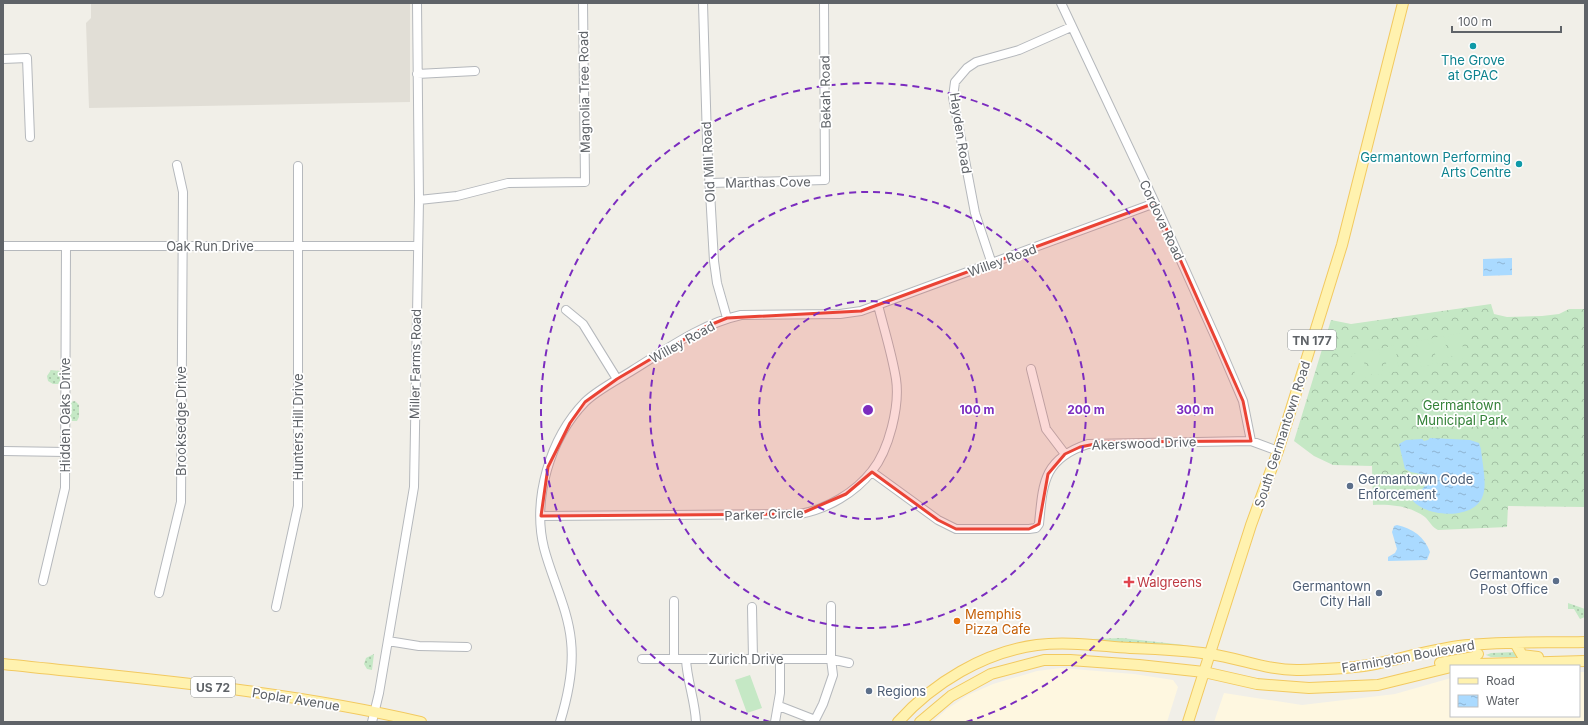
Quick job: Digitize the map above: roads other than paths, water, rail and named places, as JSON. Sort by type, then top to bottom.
[{"type":"main road","name":"South Germantown Road","points":[[1188,722],[1278,451],[1342,245],[1403,3]]},
{"type":"main road","name":"Farmington Boulevard","points":[[1460,665],[1478,654],[1515,643],[1585,642]]},
{"type":"main road","points":[[1515,643],[1522,655],[1564,662]]},
{"type":"main road","name":"Farmington Boulevard","points":[[898,722],[908,711],[944,682],[986,660],[1024,648],[1052,644],[1084,644],[1210,654],[1269,668],[1297,670],[1338,669],[1374,664],[1438,650],[1564,662],[1585,661]]},
{"type":"main road","points":[[1415,675],[1444,661],[1469,658],[1478,654]]},
{"type":"main road","name":"Farmington Boulevard","points":[[920,722],[951,696],[991,674],[1030,663],[1070,660],[1204,672],[1257,684],[1309,688],[1378,685],[1450,667]]},
{"type":"main road","name":"Poplar Avenue","points":[[3,664],[239,690],[374,711],[421,722]]},
{"type":"street","name":"Miller Farms Road","points":[[372,722],[379,692],[414,487],[419,200],[417,3]]},
{"type":"street","name":"Magnolia Tree Road","points":[[419,200],[457,196],[508,184],[585,182],[583,3]]},
{"type":"street","name":"Old Mill Road","points":[[703,3],[707,140],[714,261],[717,283],[727,318]]},
{"type":"street","name":"Bekah Road","points":[[824,3],[826,180]]},
{"type":"street","name":"Cordova Road","points":[[1061,3],[1155,203],[1243,401],[1251,441]]},
{"type":"street","name":"Hayden Road","points":[[992,264],[975,212],[953,97],[955,82],[967,68],[976,62],[1019,50],[1071,26]]},
{"type":"street","points":[[3,59],[27,58],[30,137]]},
{"type":"street","points":[[417,74],[475,71]]},
{"type":"street","name":"Brooksedge Drive","points":[[159,593],[181,502],[181,246],[183,192],[177,165]]},
{"type":"street","name":"Hunters Hill Drive","points":[[276,607],[298,506],[298,166]]},
{"type":"street","name":"Marthas Cove","points":[[710,183],[826,180]]},
{"type":"street","name":"Willey Road","points":[[560,722],[570,680],[571,640],[569,625],[544,548],[540,516],[543,486],[557,444],[585,402],[617,379],[705,327],[727,318],[762,315],[840,314],[861,310],[992,264],[1155,203]]},
{"type":"street","name":"Oak Run Drive","points":[[3,246],[417,246]]},
{"type":"street","name":"Hidden Oaks Drive","points":[[43,582],[65,488],[66,246]]},
{"type":"street","name":"Parker Circle","points":[[540,516],[800,514],[817,510],[846,494],[872,472],[878,463],[892,429],[896,402],[896,380],[878,305]]},
{"type":"street","points":[[566,310],[583,324],[617,379]]},
{"type":"street","points":[[1031,369],[1046,429],[1065,454]]},
{"type":"street","name":"Akerswood Drive","points":[[872,472],[938,520],[956,529],[1029,529],[1036,528],[1039,524],[1044,483],[1053,466],[1065,454],[1088,444],[1105,442],[1251,441],[1278,451]]},
{"type":"street","points":[[3,451],[66,452]]},
{"type":"street","points":[[674,601],[674,659]]},
{"type":"street","points":[[779,706],[815,720],[823,704],[833,675],[831,659],[831,606]]},
{"type":"street","points":[[752,607],[753,659]]},
{"type":"street","points":[[388,641],[419,646],[467,647]]},
{"type":"street","name":"Zurich Drive","points":[[642,659],[831,659],[849,664]]},
{"type":"street","points":[[686,659],[688,682],[695,706],[696,722]]},
{"type":"street","points":[[775,722],[779,706],[780,659]]},
{"type":"water","points":[[1512,258],[1512,275],[1483,276],[1483,259]]},
{"type":"water","points":[[1430,438],[1470,440],[1479,443],[1485,487],[1482,498],[1477,505],[1469,510],[1449,514],[1438,513],[1428,510],[1413,501],[1428,480],[1425,475],[1405,469],[1399,444],[1406,440],[1422,439],[1424,441]]},
{"type":"water","points":[[1397,525],[1413,531],[1425,542],[1430,552],[1427,560],[1388,561],[1388,557],[1395,553],[1397,549],[1392,532],[1394,526]]},
{"type":"place","name":"The Grove at GPAC","points":[[1473,46]]},
{"type":"place","name":"Germantown Performing Arts Centre","points":[[1519,164]]},
{"type":"place","name":"Germantown Code Enforcement","points":[[1350,486]]},
{"type":"place","name":"Germantown Post Office","points":[[1556,581]]},
{"type":"place","name":"Walgreens","points":[[1129,582]]},
{"type":"place","name":"Germantown City Hall","points":[[1379,593]]},
{"type":"place","name":"Memphis Pizza Cafe","points":[[957,621]]},
{"type":"place","name":"Regions","points":[[869,691]]},
{"type":"park label","name":"Germantown Municipal Park","points":[[1462,412]]}]
